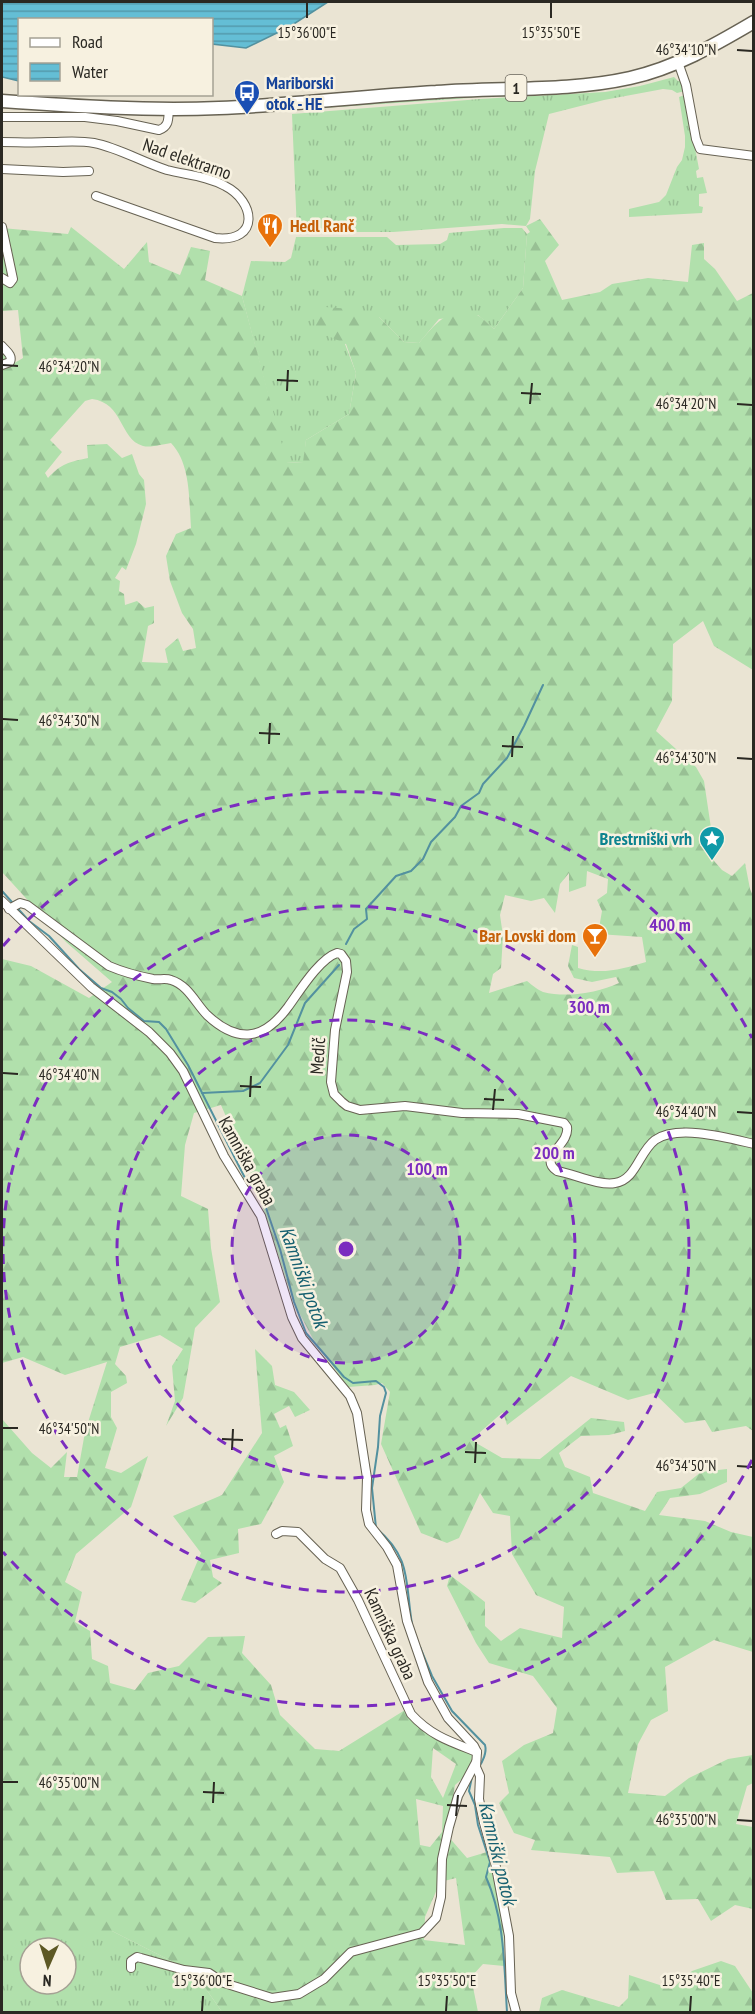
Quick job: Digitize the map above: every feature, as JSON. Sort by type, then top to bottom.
[{"type":"main road","name":"1","points":[[2,101],[81,107],[234,107],[446,91],[592,84],[632,78],[678,62],[753,22]]},
{"type":"street","points":[[678,62],[686,85],[700,149],[753,156]]},
{"type":"street","name":"Nad elektrarno","points":[[2,117],[85,117],[159,130],[165,128],[168,123],[169,108]]},
{"type":"street","name":"Nad elektrarno","points":[[2,142],[96,143],[166,170],[214,181],[233,191],[242,200],[248,223],[246,230],[240,236],[215,238],[96,196]]},
{"type":"street","points":[[2,170],[89,171]]},
{"type":"street","points":[[2,227],[13,279],[10,283],[2,278]]},
{"type":"street","points":[[2,346],[10,354],[11,359],[10,362],[2,365]]},
{"type":"street","name":"Kamniška graba","points":[[2,901],[14,906],[91,987],[149,1032],[170,1053],[183,1071],[224,1156],[261,1216],[292,1317],[302,1338],[350,1396],[357,1413],[368,1478],[366,1510],[369,1524],[387,1547],[397,1565],[407,1621],[428,1682],[448,1718],[474,1746],[480,1776],[479,1799],[496,1864],[509,1936],[511,1993],[516,2013]]},
{"type":"street","name":"Medič","points":[[14,906],[27,905],[109,966],[156,980],[171,980],[183,987],[208,1016],[234,1034],[253,1035],[267,1030],[279,1019],[326,959],[337,953],[341,954],[346,961],[346,972],[335,1030],[331,1082],[337,1098],[353,1108],[367,1110],[405,1106],[462,1113],[518,1114],[564,1123],[567,1127],[567,1136],[550,1157],[549,1163],[552,1168],[604,1183],[616,1183],[626,1179],[653,1141],[666,1135],[698,1134],[753,1144]]},
{"type":"street","name":"Kamniška graba","points":[[276,1534],[288,1530],[298,1532],[325,1559],[340,1568],[358,1600],[411,1714],[437,1737],[476,1760]]},
{"type":"street","points":[[131,1968],[131,1961],[136,1957],[141,1958],[184,1970],[209,1973],[224,1983],[272,1998],[299,1994],[324,1979],[351,1952],[422,1933],[436,1918],[441,1897],[442,1859],[449,1827],[458,1796],[476,1760]]},
{"type":"green space","points":[[674,77],[678,81],[682,80],[685,91],[677,93],[663,89],[604,100],[549,114],[535,171],[530,219],[526,226],[502,224],[393,232],[297,232],[292,114],[605,92]]},
{"type":"green space","points":[[488,94],[469,98],[293,110],[295,107]]},
{"type":"green space","points":[[685,95],[699,169],[696,171],[697,178],[703,177],[707,193],[699,194],[699,206],[703,207],[702,213],[629,217],[629,209],[659,202],[666,195],[682,160],[685,147],[679,97]]},
{"type":"green space","points":[[540,219],[559,245],[545,261],[562,300],[600,292],[612,284],[648,278],[688,282],[692,245],[704,243],[704,259],[715,269],[737,301],[753,293],[753,670],[714,646],[703,621],[673,644],[672,701],[656,731],[696,767],[704,781],[711,828],[700,845],[722,870],[732,876],[745,863],[753,896],[753,1431],[746,1426],[712,1432],[705,1420],[685,1423],[654,1393],[628,1400],[571,1376],[507,1425],[503,1412],[471,1440],[502,1458],[540,1459],[591,1418],[624,1422],[625,1431],[609,1435],[581,1436],[559,1453],[565,1467],[590,1477],[593,1493],[645,1511],[657,1492],[681,1488],[701,1472],[727,1469],[727,1482],[700,1494],[670,1498],[659,1515],[705,1521],[731,1532],[753,1537],[753,1652],[714,1640],[665,1667],[668,1711],[651,1720],[638,1744],[628,1793],[665,1796],[689,1778],[728,1759],[753,1755],[753,1783],[747,1786],[736,1824],[753,1827],[753,1909],[735,1905],[711,1921],[698,1899],[666,1900],[654,1871],[617,1873],[610,1857],[531,1850],[535,1840],[514,1833],[499,1803],[509,1793],[502,1761],[524,1745],[553,1733],[557,1708],[533,1676],[489,1663],[476,1643],[447,1586],[450,1575],[485,1602],[485,1626],[501,1641],[520,1628],[562,1638],[564,1607],[536,1595],[512,1554],[510,1516],[493,1513],[480,1493],[459,1538],[447,1543],[421,1533],[381,1444],[390,1392],[382,1383],[348,1387],[313,1339],[293,1301],[256,1186],[221,1105],[194,1113],[185,1145],[181,1196],[208,1209],[211,1248],[220,1302],[195,1328],[183,1398],[166,1426],[175,1401],[172,1366],[183,1349],[160,1335],[120,1347],[115,1364],[126,1376],[127,1383],[111,1392],[111,1417],[117,1428],[105,1468],[121,1473],[148,1456],[131,1507],[76,1554],[65,1582],[82,1592],[75,1622],[90,1631],[92,1659],[108,1666],[110,1683],[135,1690],[148,1673],[179,1666],[208,1637],[245,1636],[242,1653],[271,1685],[280,1715],[315,1749],[339,1751],[405,1710],[428,1735],[456,1740],[472,1754],[471,1771],[455,1785],[447,1835],[467,1858],[487,1852],[503,1917],[504,1966],[483,1964],[471,1977],[478,2012],[222,2012],[195,1973],[112,1931],[2,1931],[2,1419],[32,1453],[51,1468],[67,1452],[64,1477],[77,1477],[85,1432],[107,1362],[65,1375],[23,1357],[2,1363],[2,959],[31,966],[89,998],[112,982],[66,942],[2,872],[2,352],[11,365],[23,358],[18,310],[2,311],[2,228],[68,234],[71,227],[124,269],[147,242],[149,262],[180,275],[191,247],[210,251],[205,280],[242,296],[287,463],[303,462],[306,440],[349,414],[356,373],[346,344],[317,331],[311,306],[352,309],[379,317],[404,342],[419,343],[445,317],[461,311],[479,316],[494,329],[523,288],[527,234],[530,232],[526,226]],"holes":[[[92,399],[110,407],[129,436],[143,446],[171,443],[178,452],[186,472],[191,528],[176,534],[166,556],[170,581],[182,613],[193,629],[196,648],[183,651],[178,638],[165,649],[168,663],[142,662],[148,626],[154,623],[154,606],[145,608],[137,601],[125,605],[124,594],[119,591],[120,581],[115,578],[122,567],[126,570],[136,544],[146,504],[144,480],[139,474],[132,454],[122,458],[107,444],[87,445],[88,458],[66,464],[48,478],[45,473],[62,452],[50,440],[85,401]],[[587,871],[608,879],[607,893],[597,900],[602,911],[598,934],[642,937],[646,962],[604,971],[578,968],[578,947],[572,945],[568,966],[574,978],[592,982],[616,977],[619,983],[592,992],[562,995],[543,992],[527,981],[489,993],[493,974],[501,968],[503,936],[500,915],[505,895],[531,901],[544,898],[555,913],[560,884],[569,873],[569,892],[586,886]],[[433,1748],[456,1764],[443,1798],[431,1777]],[[416,1799],[443,1806],[442,1832],[430,1847],[420,1845]],[[456,1878],[465,1945],[424,1940],[425,1917],[440,1882]]]},
{"type":"green space","points":[[522,228],[527,234],[523,288],[494,329],[478,315],[439,319],[419,343],[404,342],[379,317],[345,344],[356,373],[349,414],[306,440],[304,462],[286,463],[242,296],[251,261],[285,262],[291,258],[296,237],[387,237],[396,245],[440,244],[447,240],[449,233]]},
{"type":"green space","points":[[255,1349],[272,1366],[275,1385],[294,1392],[310,1410],[295,1417],[289,1406],[274,1414],[280,1428],[286,1425],[293,1446],[274,1456],[284,1482],[261,1524],[238,1529],[239,1553],[210,1560],[213,1577],[222,1583],[195,1603],[181,1600],[201,1553],[173,1516],[222,1495],[262,1433]]},
{"type":"green space","points":[[2,1931],[112,1931],[195,1973],[222,2012],[2,2012]]},
{"type":"green space","points":[[721,1961],[735,1966],[753,1993],[753,2012],[539,2012],[542,1998],[562,1990],[619,2007],[628,1998],[629,1975],[672,1989],[692,1971]]},
{"type":"water","points":[[2,2],[328,2],[289,27],[246,48],[213,44],[213,18],[18,18],[18,81],[2,77]]},
{"type":"waterway","points":[[346,944],[354,929],[367,919],[366,909],[396,876],[411,871],[423,859],[431,842],[455,817],[461,806],[479,793],[483,784],[507,758],[543,685]]},
{"type":"waterway","name":"Kamniški potok","points":[[2,891],[29,921],[49,936],[79,969],[101,988],[112,992],[144,1021],[159,1022],[166,1029],[188,1065],[245,1178],[263,1199],[280,1249],[294,1302],[306,1333],[344,1377],[353,1383],[376,1381],[384,1387],[386,1393],[380,1416],[372,1488],[376,1528],[388,1539],[401,1560],[407,1583],[412,1624]]},
{"type":"waterway","points":[[202,1093],[243,1091],[260,1083],[288,1045],[305,1003],[339,965]]},
{"type":"waterway","name":"Kamniški potok","points":[[420,1647],[432,1676],[452,1711],[485,1745],[484,1757],[478,1768]]},
{"type":"waterway","name":"Kamniški potok","points":[[472,1777],[469,1791],[490,1862],[486,1877],[500,1926],[507,2012]]},
{"type":"place","name":"Mariborski otok - HE","points":[[247,116]]},
{"type":"place","name":"Hedl Ranč","points":[[270,249]]},
{"type":"place","name":"Brestrniški vrh","points":[[712,862]]},
{"type":"place","name":"Bar Lovski dom","points":[[595,959]]}]
